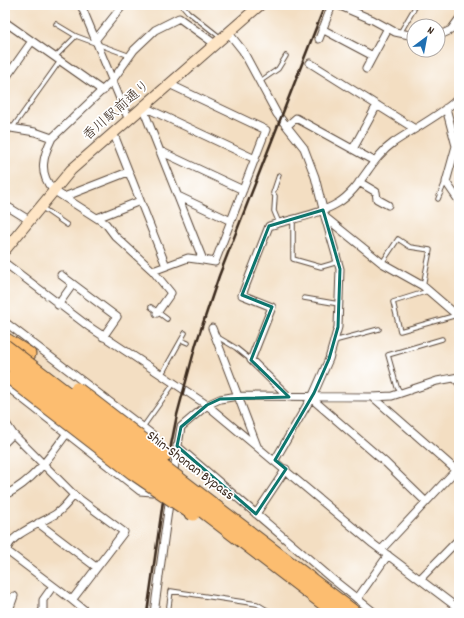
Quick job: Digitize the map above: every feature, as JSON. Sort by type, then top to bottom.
[{"type":"highway","points":[[5,339],[29,354],[124,424],[257,531],[309,578]]},
{"type":"highway","name":"Shin-Shonan Bypass","points":[[5,346],[355,613]]},
{"type":"highway","name":"Shin-Shonan Bypass","points":[[5,360],[336,613]]},
{"type":"highway","points":[[7,379],[133,473],[187,510],[263,558]]},
{"type":"street","points":[[81,5],[128,118]]},
{"type":"street","points":[[97,42],[123,5]]},
{"type":"street","name":"香川駅前通り","points":[[5,250],[71,170],[128,118],[260,5]]},
{"type":"street","points":[[319,39],[332,5]]},
{"type":"street","points":[[338,5],[400,34],[406,35]]},
{"type":"street","points":[[157,313],[171,293],[152,271],[115,236],[106,224],[53,190],[44,174],[43,162],[52,138],[103,91],[130,56],[155,30],[179,18],[222,38],[243,51],[277,114],[304,148],[311,162],[324,214],[340,262],[340,304],[334,342],[329,359],[311,398],[275,460]]},
{"type":"street","points":[[446,32],[459,21]]},
{"type":"street","points":[[5,22],[103,91]]},
{"type":"street","points":[[366,69],[388,28]]},
{"type":"street","points":[[322,29],[373,56]]},
{"type":"street","points":[[5,79],[32,41]]},
{"type":"street","points":[[310,63],[415,129]]},
{"type":"street","points":[[152,271],[188,258],[215,262],[266,130],[169,84]]},
{"type":"street","points":[[289,397],[251,360],[272,307],[242,295],[268,226],[292,219],[324,214],[339,203],[359,182],[374,161],[386,148],[446,108],[459,96]]},
{"type":"street","points":[[352,149],[377,105]]},
{"type":"street","points":[[142,106],[255,160]]},
{"type":"street","points":[[142,106],[203,260]]},
{"type":"street","points":[[446,108],[456,136],[456,150],[446,182],[459,201]]},
{"type":"street","points":[[288,126],[296,118],[374,161]]},
{"type":"street","points":[[10,127],[35,132],[52,138]]},
{"type":"street","points":[[112,132],[166,266]]},
{"type":"street","points":[[160,151],[243,190]]},
{"type":"street","points":[[64,197],[128,172]]},
{"type":"street","points":[[359,182],[376,192],[378,199],[388,205]]},
{"type":"street","points":[[178,196],[231,221]]},
{"type":"street","points":[[97,218],[140,201]]},
{"type":"street","points":[[5,204],[29,220]]},
{"type":"street","points":[[324,214],[382,263],[423,286],[458,316]]},
{"type":"street","points":[[5,263],[58,305],[103,337],[175,382],[207,405],[286,469],[381,550],[459,608]]},
{"type":"street","points":[[60,275],[117,317],[103,337]]},
{"type":"street","points":[[58,305],[73,284]]},
{"type":"street","points":[[5,322],[153,435]]},
{"type":"street","points":[[213,332],[257,446]]},
{"type":"street","points":[[154,613],[177,446],[181,427],[207,405],[220,399],[238,396],[311,398],[373,397],[401,393],[426,384],[456,378]]},
{"type":"street","points":[[7,379],[67,434],[109,467],[140,491],[152,492]]},
{"type":"street","points":[[373,397],[456,470],[381,550]]},
{"type":"street","points":[[311,398],[386,463],[426,502]]},
{"type":"street","points":[[5,422],[14,434],[74,495],[124,532],[72,600]]},
{"type":"street","points":[[109,467],[141,426]]},
{"type":"street","points":[[5,442],[14,434]]},
{"type":"street","points":[[5,495],[29,480],[44,465],[67,434]]},
{"type":"street","points":[[177,446],[375,613]]},
{"type":"street","points":[[256,514],[286,469]]},
{"type":"street","points":[[74,495],[59,512],[38,523],[16,538],[7,546],[7,551],[88,613]]},
{"type":"street","points":[[38,523],[96,567]]},
{"type":"street","points":[[420,579],[459,539]]},
{"type":"street","points":[[357,599],[388,555]]},
{"type":"street","points":[[41,613],[43,609],[43,600],[53,586]]},
{"type":"street","points":[[7,611],[14,596]]},
{"type":"lane","points":[[182,5],[188,12],[222,38]]},
{"type":"lane","points":[[400,34],[414,10]]},
{"type":"lane","points":[[56,24],[76,36],[97,42],[130,56]]},
{"type":"lane","points":[[5,139],[10,127],[57,59],[76,36]]},
{"type":"lane","points":[[260,82],[278,69],[286,56]]},
{"type":"lane","points":[[279,175],[273,193],[275,196],[274,211],[279,223]]},
{"type":"lane","points":[[438,199],[444,183],[446,182]]},
{"type":"lane","points":[[40,206],[67,225]]},
{"type":"lane","points":[[292,219],[293,259],[321,267],[340,262]]},
{"type":"lane","points":[[382,263],[398,239],[410,247],[430,250],[423,286]]},
{"type":"lane","points":[[429,291],[393,302],[400,331],[458,316]]},
{"type":"lane","points":[[304,298],[340,304]]},
{"type":"lane","points":[[151,307],[157,313],[168,319]]},
{"type":"lane","points":[[334,342],[379,329]]},
{"type":"lane","points":[[213,332],[251,360]]},
{"type":"lane","points":[[162,374],[185,333]]},
{"type":"lane","points":[[401,393],[396,387],[388,355],[442,339]]},
{"type":"lane","points":[[181,340],[188,343]]},
{"type":"lane","points":[[456,378],[459,385]]},
{"type":"lane","points":[[141,426],[175,382]]},
{"type":"lane","points":[[168,613],[171,591],[257,604],[272,613]]},
{"type":"highlighted area","points":[[323,210],[340,269],[338,327],[329,359],[314,393],[275,460],[286,469],[256,514],[177,446],[181,427],[207,405],[220,399],[289,397],[251,360],[272,307],[242,295],[269,226]]},
{"type":"railway","points":[[147,613],[171,445],[177,415],[196,344],[219,276],[325,5]]}]
